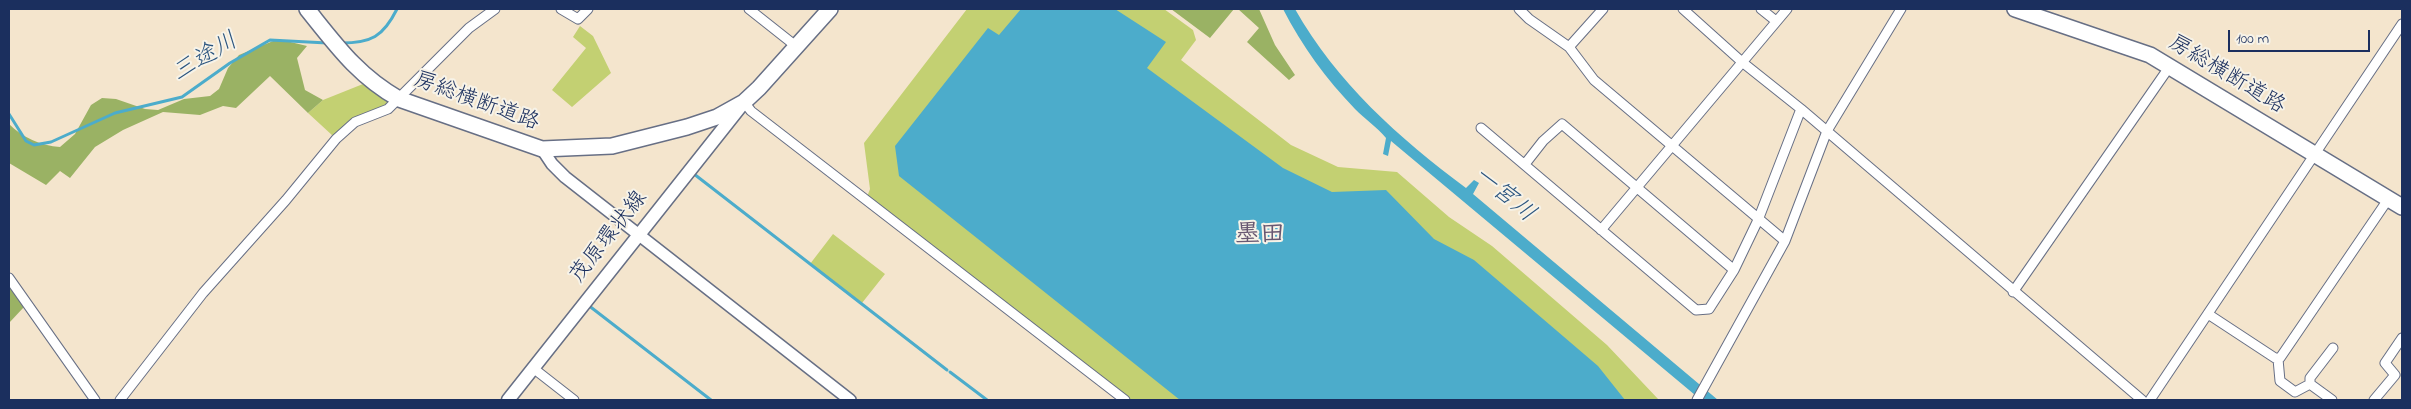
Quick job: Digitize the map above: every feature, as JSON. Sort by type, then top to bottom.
[{"type":"highway","name":"房総横断道路","points":[[306,9],[361,74],[400,98],[542,149],[620,144],[687,127],[716,117],[744,102],[797,47],[830,9]]},
{"type":"highway","name":"房総横断道路","points":[[2014,9],[2150,55],[2402,207]]},
{"type":"main road","name":"茂原環状線","points":[[508,400],[744,102]]},
{"type":"street","points":[[120,400],[203,293],[286,200],[336,139],[355,122],[388,109],[470,28],[495,9]]},
{"type":"street","points":[[561,9],[578,19],[588,9]]},
{"type":"street","points":[[750,9],[797,47]]},
{"type":"street","points":[[1520,9],[1529,20],[1570,47],[1594,80],[1785,241]]},
{"type":"street","points":[[1570,47],[1603,9]]},
{"type":"street","points":[[1683,9],[1742,62],[1801,109],[2013,292],[2142,400]]},
{"type":"street","points":[[1761,9],[1776,21]]},
{"type":"street","points":[[1601,230],[1787,9]]},
{"type":"street","points":[[1697,400],[1785,241],[1826,131],[1901,9]]},
{"type":"street","points":[[2150,400],[2402,24]]},
{"type":"street","points":[[2013,292],[2170,66]]},
{"type":"street","points":[[744,102],[751,111],[1125,400]]},
{"type":"street","points":[[1481,128],[1696,310],[1709,309],[1734,270],[1758,220],[1801,109]]},
{"type":"street","points":[[1525,164],[1543,141],[1562,124],[1734,270]]},
{"type":"street","points":[[542,149],[552,164],[565,177],[850,400]]},
{"type":"street","points":[[2310,384],[2295,392],[2280,381],[2278,359],[2389,198]]},
{"type":"street","points":[[9,278],[95,400]]},
{"type":"street","points":[[2208,314],[2278,359]]},
{"type":"street","points":[[2374,400],[2395,375],[2385,363],[2402,338]]},
{"type":"street","points":[[2310,384],[2310,378],[2333,348]]},
{"type":"street","points":[[533,368],[574,400]]},
{"type":"street","points":[[2310,384],[2332,400]]},
{"type":"green space","points":[[967,9],[1164,9],[1193,30],[1196,40],[1181,60],[1291,145],[1338,167],[1397,172],[1449,217],[1492,246],[1607,345],[1659,400],[1130,400],[867,197],[870,189],[864,143]]},
{"type":"green space","points":[[1171,9],[1234,9],[1210,38]]},
{"type":"green space","points":[[1238,9],[1259,9],[1275,45],[1295,75],[1289,80],[1247,42],[1259,28]]},
{"type":"green space","points":[[580,26],[593,36],[611,73],[572,107],[552,90],[586,48],[573,37]]},
{"type":"green space","points":[[278,39],[307,46],[297,58],[305,90],[323,100],[308,113],[270,76],[236,108],[223,106],[200,115],[163,112],[123,130],[95,147],[70,178],[60,171],[46,185],[9,163],[9,124],[32,140],[60,147],[75,134],[91,105],[102,98],[116,99],[145,109],[158,110],[184,99],[210,96],[219,89],[228,68],[239,55]]},
{"type":"green space","points":[[363,84],[392,104],[333,136],[308,113],[323,100]]},
{"type":"green space","points":[[833,234],[885,274],[862,303],[810,264]]},
{"type":"green space","points":[[9,283],[24,307],[9,323]]},
{"type":"water","points":[[1021,9],[1115,9],[1166,42],[1147,68],[1283,168],[1332,192],[1386,190],[1434,239],[1474,260],[1598,366],[1625,400],[1180,400],[899,176],[895,146],[988,28],[999,35]]},
{"type":"water","name":"一宮川","points":[[1283,9],[1295,9],[1311,36],[1349,85],[1393,129],[1466,188],[1474,180],[1479,183],[1473,194],[1718,400],[1701,400],[1391,141],[1388,156],[1383,154],[1386,138],[1355,109],[1324,74],[1306,49]]},
{"type":"waterway","name":"三途川","points":[[341,43],[360,42],[375,36],[387,26],[397,9]]},
{"type":"waterway","name":"三途川","points":[[9,114],[26,141],[34,145],[51,142],[115,113],[182,97],[230,63],[270,40],[327,43]]},
{"type":"waterway","points":[[694,174],[947,370]]},
{"type":"waterway","points":[[588,305],[711,400]]},
{"type":"waterway","points":[[950,372],[987,400]]},
{"type":"district","name":"墨田","points":[[1260,237]]}]
